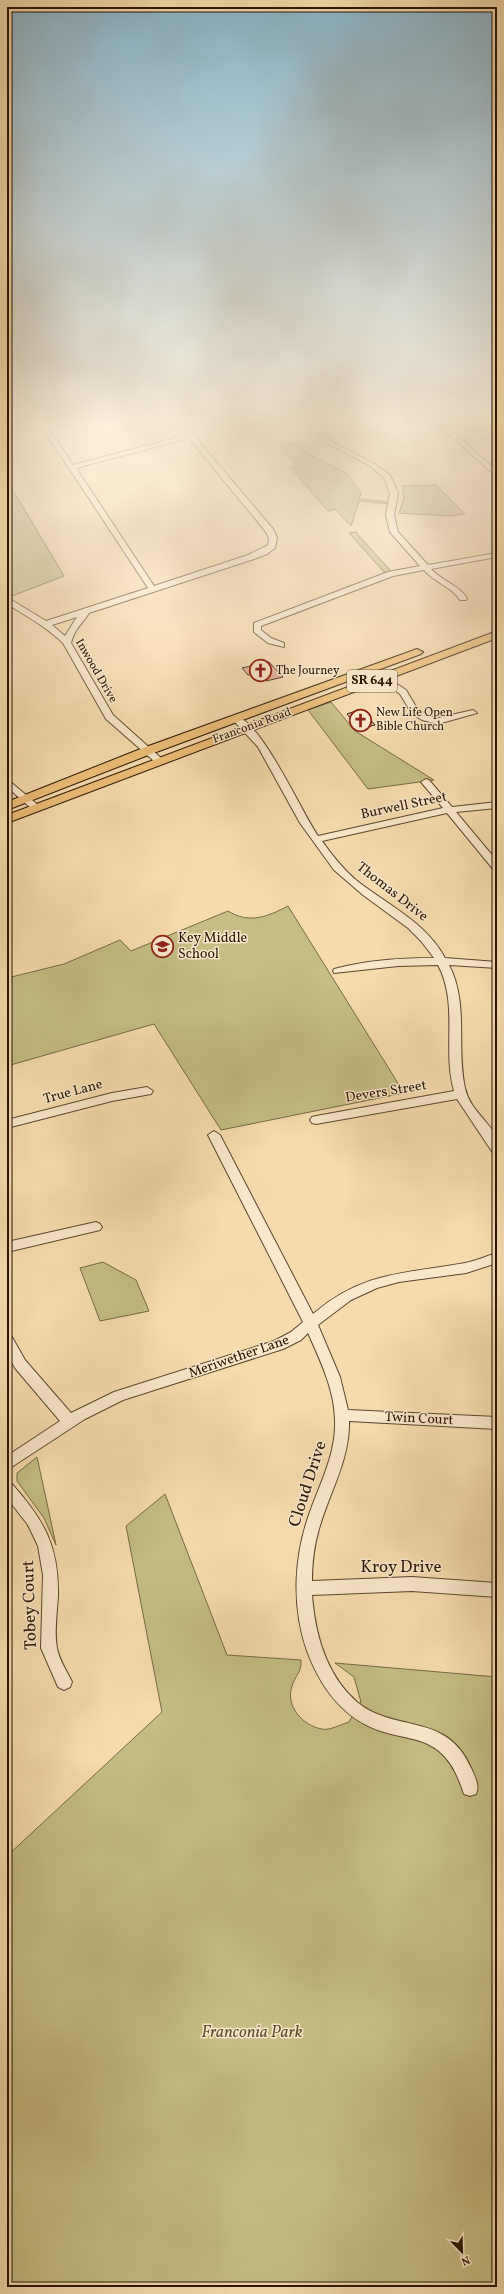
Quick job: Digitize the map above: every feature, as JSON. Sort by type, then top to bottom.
[{"type":"main road","name":"Franconia Road","points":[[7,806],[147,751],[497,623]]},
{"type":"main road","name":"Franconia Road","points":[[7,819],[158,760],[497,634]]},
{"type":"main road","points":[[341,680],[349,689]]},
{"type":"street","points":[[110,525],[152,589]]},
{"type":"street","points":[[46,624],[261,554],[268,550],[274,542],[270,531],[265,525]]},
{"type":"street","points":[[392,525],[398,538],[426,568],[437,579],[460,594],[463,598]]},
{"type":"street","points":[[281,645],[268,641],[260,634],[257,630],[257,624],[391,574],[497,556]]},
{"type":"street","name":"Inwood Drive","points":[[7,601],[46,624],[67,643],[109,717],[158,760]]},
{"type":"street","points":[[67,643],[68,632],[74,623],[87,611]]},
{"type":"street","points":[[382,677],[402,692],[415,712],[425,718],[438,721],[473,714]]},
{"type":"street","name":"Thomas Drive","points":[[236,719],[247,728],[267,751],[292,801],[317,839],[344,874],[364,891],[412,924],[427,939],[441,960],[454,994],[460,1094],[497,1150]]},
{"type":"street","points":[[7,782],[35,807]]},
{"type":"street","points":[[426,782],[497,867]]},
{"type":"street","name":"Burwell Street","points":[[317,839],[450,810],[497,805]]},
{"type":"street","points":[[338,971],[391,962],[441,960],[497,965]]},
{"type":"street","name":"True Lane","points":[[7,1124],[55,1113],[120,1094],[147,1091]]},
{"type":"street","name":"Devers Street","points":[[316,1120],[460,1094]]},
{"type":"street","name":"Cloud Drive","points":[[214,1135],[333,1372],[342,1415],[339,1453],[332,1479],[310,1534],[306,1556],[304,1588],[307,1618],[322,1668],[335,1691],[354,1709],[376,1722],[416,1731],[446,1744],[461,1764],[470,1788]]},
{"type":"street","points":[[7,1247],[96,1227]]},
{"type":"street","name":"Meriwether Lane","points":[[7,1464],[70,1422],[101,1404],[119,1396],[269,1349],[296,1336],[326,1310],[346,1296],[374,1284],[399,1277],[466,1268],[497,1258]]},
{"type":"street","points":[[7,1341],[20,1364],[70,1422]]},
{"type":"street","name":"Twin Court","points":[[342,1415],[497,1423]]},
{"type":"street","name":"Tobey Court","points":[[7,1488],[32,1518],[46,1544],[51,1575],[49,1648],[51,1656],[64,1682]]},
{"type":"street","name":"Kroy Drive","points":[[304,1588],[412,1584],[497,1590]]},
{"type":"green space","points":[[7,525],[34,525],[64,576],[7,598]]},
{"type":"green space","points":[[356,532],[391,571],[384,572],[349,533]]},
{"type":"green space","points":[[331,702],[355,731],[434,780],[368,789],[308,710]]},
{"type":"green space","points":[[288,906],[404,1093],[221,1130],[154,1024],[7,1066],[7,978],[64,964],[120,940],[131,951],[228,911],[243,917],[258,918]]},
{"type":"green space","points":[[103,1262],[136,1280],[149,1311],[100,1321],[80,1268]]},
{"type":"green space","points":[[37,1457],[56,1545],[44,1518],[17,1481],[17,1473]]},
{"type":"green space","name":"Franconia Park","points":[[165,1494],[227,1655],[301,1660],[299,1671],[290,1693],[293,1708],[308,1724],[325,1729],[349,1722],[361,1702],[354,1677],[335,1663],[497,1677],[497,2287],[7,2287],[7,1856],[162,1712],[126,1526]]},
{"type":"building","name":"The Journey","points":[[269,662],[283,677],[266,681],[258,673],[248,675],[242,668]]},
{"type":"building","name":"New Life Open Bible Church","points":[[358,710],[363,711],[375,725],[359,729],[347,714]]},
{"type":"place","name":"The Journey","points":[[260,671]]},
{"type":"place","name":"New Life Open Bible Church","points":[[361,720]]},
{"type":"place","name":"Key Middle School","points":[[163,946]]}]
